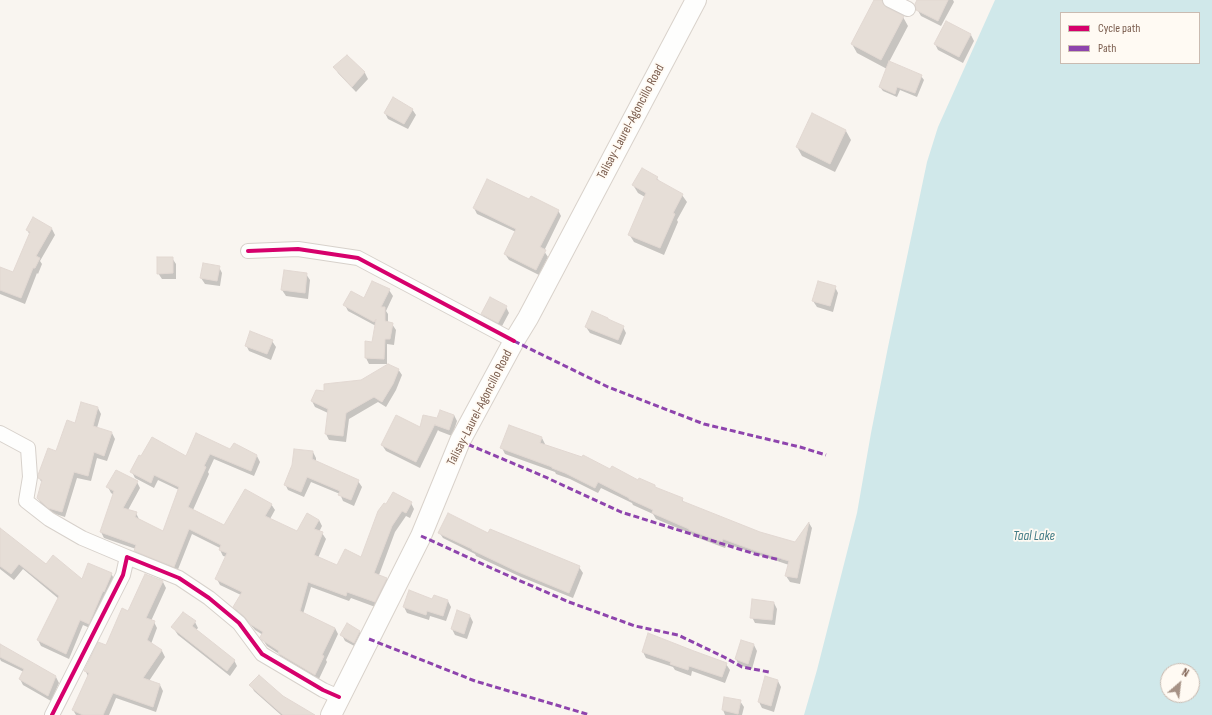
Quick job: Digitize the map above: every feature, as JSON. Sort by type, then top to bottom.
[{"type":"main road","name":"Talisay-Laurel-Agoncillo Road","points":[[335,706],[421,536],[460,441],[528,318],[696,0]]},
{"type":"street","points":[[890,0],[908,9]]},
{"type":"street","points":[[248,251],[298,249],[358,258],[514,341]]},
{"type":"street","points":[[0,433],[28,448],[30,477],[26,501],[49,519],[75,534],[179,578],[209,598],[239,623],[262,654],[323,690],[335,706]]},
{"type":"street","points":[[52,715],[123,575],[127,557]]},
{"type":"water","name":"Taal Lake","points":[[995,0],[1212,0],[1212,715],[804,715],[857,513],[888,347],[927,162],[938,127]]},
{"type":"building","points":[[874,0],[882,0],[886,7],[904,16],[881,60],[851,44]]},
{"type":"building","points":[[917,0],[948,0],[938,21],[916,10],[915,4]]},
{"type":"building","points":[[946,21],[971,34],[959,57],[934,44]]},
{"type":"building","points":[[347,55],[365,72],[352,87],[333,67]]},
{"type":"building","points":[[889,61],[922,75],[915,93],[897,87],[895,94],[879,87]]},
{"type":"building","points":[[393,97],[413,109],[404,124],[384,113]]},
{"type":"building","points":[[812,113],[846,130],[830,164],[796,147]]},
{"type":"building","points":[[642,168],[658,177],[656,179],[683,194],[673,213],[675,214],[660,248],[628,235],[646,193],[632,185]]},
{"type":"building","points":[[487,179],[529,199],[531,196],[559,210],[540,247],[546,250],[536,270],[504,254],[516,229],[473,208]]},
{"type":"building","points":[[33,217],[52,228],[36,256],[40,258],[35,268],[33,268],[21,298],[0,290],[0,267],[13,272],[30,232],[26,230]]},
{"type":"building","points":[[157,257],[173,257],[173,273],[157,274]]},
{"type":"building","points":[[203,263],[220,266],[217,281],[200,278]]},
{"type":"building","points":[[284,270],[307,273],[305,293],[281,290]]},
{"type":"building","points":[[372,281],[390,289],[381,307],[385,307],[385,321],[393,323],[390,339],[385,339],[384,359],[365,358],[365,341],[372,342],[376,319],[374,322],[343,305],[351,291],[364,298]]},
{"type":"building","points":[[818,281],[836,286],[830,306],[812,301]]},
{"type":"building","points":[[490,297],[507,306],[498,323],[481,314]]},
{"type":"building","points":[[592,311],[624,326],[618,340],[585,327]]},
{"type":"building","points":[[250,331],[273,340],[267,354],[245,346]]},
{"type":"building","points":[[388,364],[399,369],[393,384],[382,402],[374,397],[346,413],[343,436],[325,434],[328,409],[311,401],[316,390],[324,391],[324,384],[361,380]]},
{"type":"building","points":[[81,402],[98,407],[93,426],[112,432],[104,456],[94,452],[88,476],[74,472],[62,512],[48,508],[37,498],[42,480],[38,478],[38,475],[48,448],[56,451],[67,420],[75,423]]},
{"type":"building","points":[[440,410],[454,415],[449,430],[435,424],[416,462],[381,445],[396,415],[420,427],[423,415],[437,418]]},
{"type":"building","points":[[509,425],[542,437],[540,443],[582,457],[583,455],[610,469],[612,466],[638,480],[639,478],[655,485],[655,487],[683,498],[682,501],[760,532],[795,542],[809,522],[797,578],[785,576],[789,561],[723,539],[722,542],[689,530],[652,513],[653,510],[598,482],[595,488],[552,467],[500,448]]},
{"type":"building","points":[[196,433],[230,449],[234,443],[257,455],[251,471],[210,454],[204,466],[206,467],[188,507],[224,525],[245,489],[272,504],[265,516],[297,531],[307,513],[319,520],[314,529],[323,532],[314,555],[337,565],[345,549],[361,557],[378,511],[384,503],[386,504],[393,492],[412,502],[406,513],[402,511],[392,526],[374,573],[387,578],[375,602],[347,592],[346,596],[308,582],[300,611],[335,628],[322,655],[324,656],[315,675],[278,653],[279,651],[262,640],[260,637],[263,632],[250,624],[245,617],[233,607],[242,592],[215,579],[227,553],[219,550],[221,545],[189,529],[174,567],[134,551],[136,545],[100,532],[114,491],[106,487],[116,470],[138,481],[123,508],[137,512],[135,517],[163,531],[179,487],[154,475],[151,483],[130,472],[139,455],[141,456],[152,437],[186,456]]},
{"type":"building","points":[[294,449],[313,451],[312,459],[359,480],[351,500],[338,495],[340,491],[307,477],[301,492],[284,485],[292,465]]},
{"type":"building","points":[[448,513],[488,533],[490,529],[580,566],[569,593],[516,571],[438,533]]},
{"type":"building","points":[[0,528],[46,564],[53,555],[82,579],[88,563],[112,573],[89,624],[80,620],[66,654],[37,640],[59,596],[19,564],[11,574],[0,566]]},
{"type":"building","points":[[145,574],[163,581],[146,618],[155,621],[147,640],[162,650],[143,678],[160,684],[153,707],[113,693],[103,715],[83,715],[72,710],[89,673],[84,671],[98,642],[106,645],[122,608],[128,611]]},
{"type":"building","points":[[409,590],[432,599],[434,595],[448,600],[443,616],[427,611],[426,615],[403,607]]},
{"type":"building","points":[[752,599],[774,602],[772,620],[750,618]]},
{"type":"building","points":[[457,610],[470,615],[464,634],[451,629]]},
{"type":"building","points":[[183,612],[196,621],[192,626],[235,660],[227,671],[171,627]]},
{"type":"building","points":[[347,623],[360,631],[354,643],[340,635]]},
{"type":"building","points":[[648,633],[727,663],[722,677],[689,666],[688,670],[670,664],[671,662],[642,652]]},
{"type":"building","points":[[741,640],[754,644],[748,664],[735,659]]},
{"type":"building","points":[[0,644],[56,676],[48,696],[19,679],[24,669],[0,657]]},
{"type":"building","points":[[259,675],[283,696],[315,715],[283,715],[249,685]]},
{"type":"building","points":[[765,676],[778,680],[771,706],[758,702]]},
{"type":"building","points":[[724,697],[741,700],[738,714],[722,710]]},
{"type":"marked path","points":[[514,341],[608,387],[704,424],[800,447],[826,455]]},
{"type":"marked path","points":[[460,441],[543,476],[621,512],[755,554],[780,560]]},
{"type":"marked path","points":[[421,536],[569,602],[635,626],[678,635],[742,667],[769,672]]},
{"type":"marked path","points":[[369,639],[475,681],[590,715]]},
{"type":"cycle path","points":[[248,251],[298,249],[358,258],[514,341]]},
{"type":"cycle path","points":[[52,715],[123,575],[127,557],[179,578],[209,598],[239,623],[262,654],[323,690],[339,697]]}]
